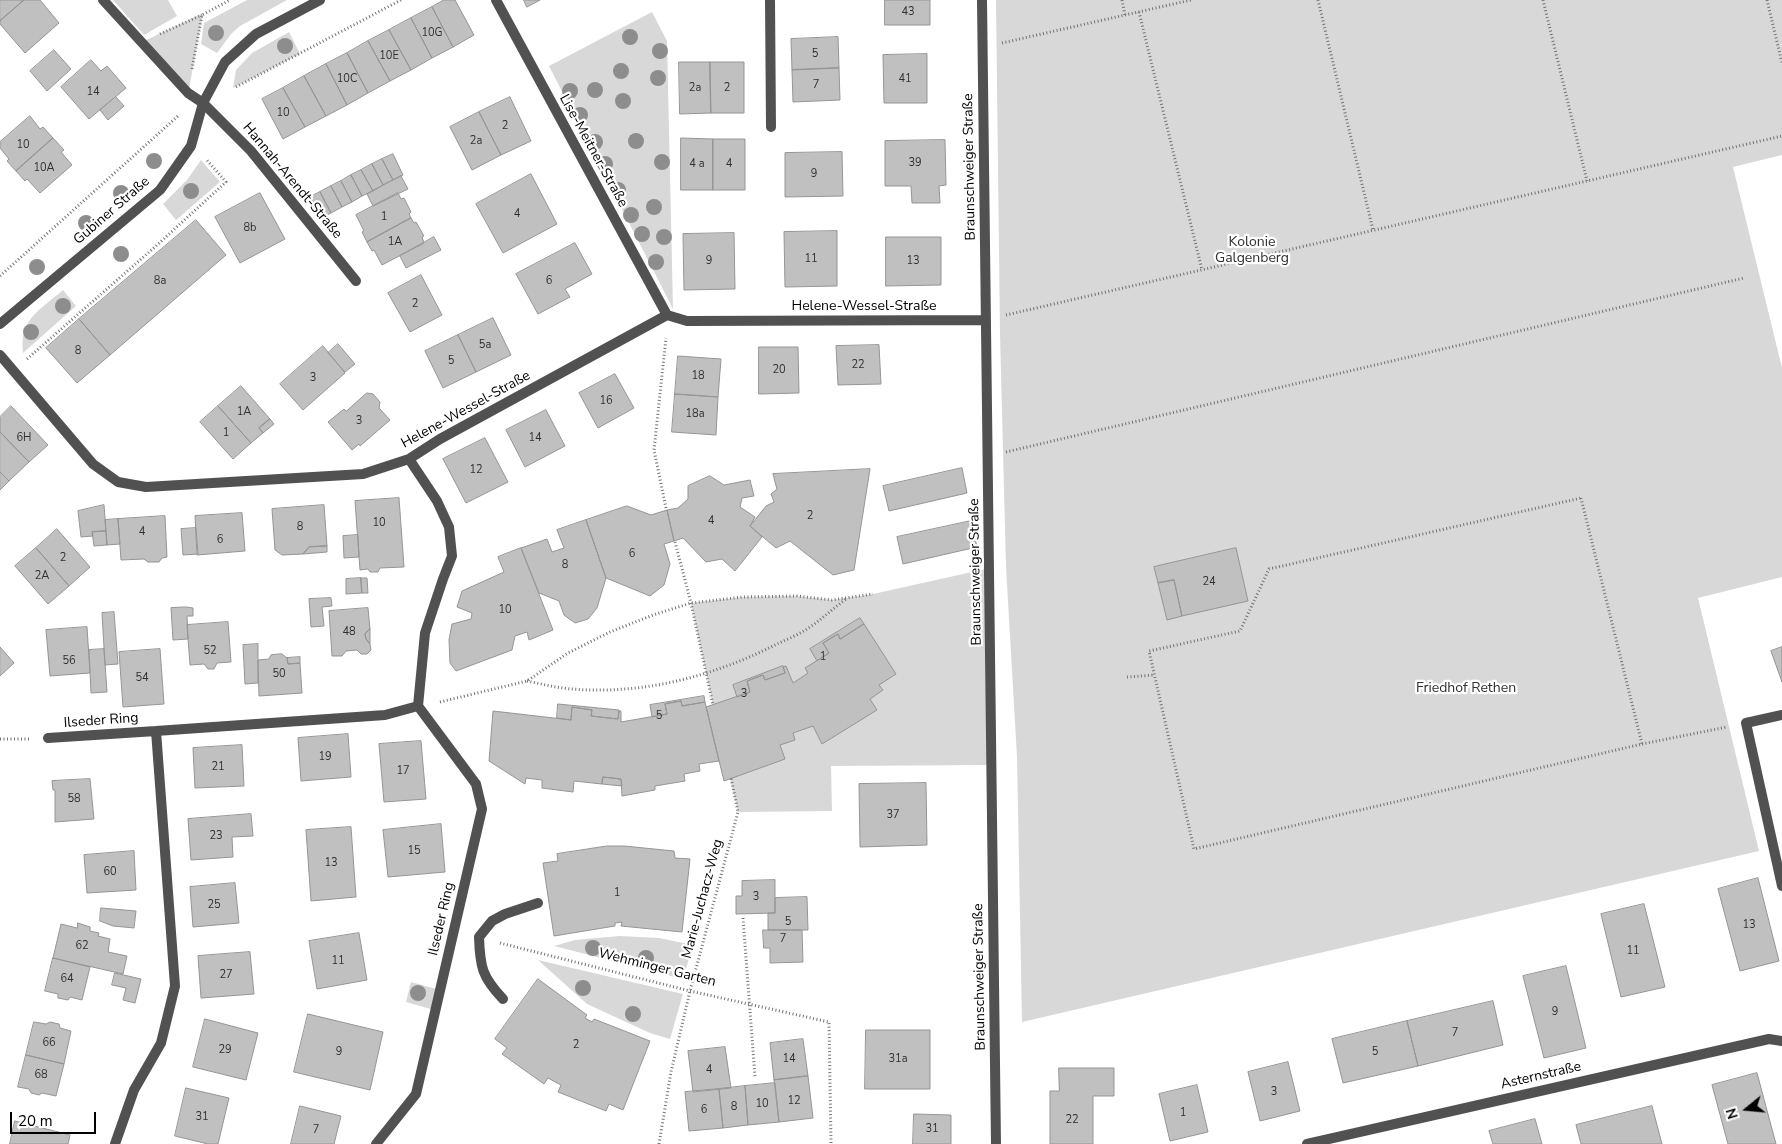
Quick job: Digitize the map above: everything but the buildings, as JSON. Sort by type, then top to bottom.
[{"type":"street","name":"Hannah-Arendt-Straße","points":[[103,0],[188,93],[203,103],[251,151],[356,281]]},
{"type":"street","name":"Gubiner Straße","points":[[0,324],[160,190],[190,146],[203,103],[225,62],[256,34],[320,0]]},
{"type":"street","name":"Lise-Meitner-Straße","points":[[496,0],[667,315]]},
{"type":"street","points":[[770,0],[771,127]]},
{"type":"street","name":"Braunschweiger Straße","points":[[982,0],[996,1144]]},
{"type":"street","name":"Helene-Wessel-Straße","points":[[0,355],[93,464],[118,482],[146,487],[364,474],[409,459],[440,439],[667,315],[687,321],[986,320]]},
{"type":"street","points":[[409,459],[437,501],[448,527],[452,556],[425,633],[418,706]]},
{"type":"street","name":"Ilseder Ring","points":[[48,738],[385,715],[418,706],[476,784],[482,809],[416,1094],[376,1144]]},
{"type":"street","points":[[1782,715],[1746,723],[1782,886]]},
{"type":"street","name":"Ilseder Ring","points":[[115,1144],[134,1090],[160,1043],[175,986],[156,731]]},
{"type":"street","points":[[503,999],[489,984],[480,960],[479,937],[492,921],[505,914],[538,903]]},
{"type":"street","name":"Asternstraße","points":[[1307,1144],[1769,1039],[1782,1041]]},
{"type":"path","points":[[141,42],[202,15],[230,0]]},
{"type":"path","points":[[233,88],[401,0]]},
{"type":"path","points":[[1122,0],[1125,15]]},
{"type":"path","points":[[982,48],[1191,0]]},
{"type":"path","points":[[1318,0],[1373,231]]},
{"type":"path","points":[[1543,0],[1587,181]]},
{"type":"path","points":[[1767,0],[1782,63]]},
{"type":"path","points":[[1139,12],[1202,270]]},
{"type":"path","points":[[0,276],[178,116],[188,93],[202,15]]},
{"type":"path","points":[[13,371],[226,182],[206,159],[220,120]]},
{"type":"path","points":[[986,320],[1782,136]]},
{"type":"path","points":[[988,456],[1744,278]]},
{"type":"path","points":[[666,508],[654,450],[668,329],[667,315]]},
{"type":"path","points":[[1642,744],[1581,498],[1269,569],[1240,631],[1149,651],[1194,849],[1642,744],[1746,723]]},
{"type":"path","points":[[675,542],[692,603],[712,705]]},
{"type":"path","points":[[418,706],[461,698],[527,681],[568,653],[610,632],[653,615],[692,603],[743,597],[797,596],[832,600],[873,594]]},
{"type":"path","points":[[527,681],[571,689],[643,688],[706,674],[759,653],[809,628],[848,598]]},
{"type":"path","points":[[1127,677],[1154,675]]},
{"type":"path","points":[[0,739],[48,738]]},
{"type":"path","name":"Marie-Juchacz-Weg","points":[[659,1144],[671,1072],[690,992],[738,812],[731,778]]},
{"type":"path","points":[[743,918],[755,1077]]},
{"type":"path","name":"Wehminger Garten","points":[[479,937],[690,992],[829,1022],[831,1144]]},
{"type":"green space","points":[[113,0],[168,0],[177,16],[144,35]]},
{"type":"green space","points":[[247,0],[287,0],[240,26],[231,34],[217,53],[201,44],[204,23]]},
{"type":"green space","points":[[996,0],[1782,0],[1782,155],[1733,167],[1782,368],[1782,577],[1698,598],[1759,851],[1022,1022],[1017,757],[1006,567],[1000,334]]},
{"type":"green space","points":[[652,12],[667,41],[673,309],[549,66]]},
{"type":"green space","points":[[203,13],[188,94],[142,42]]},
{"type":"green space","points":[[289,32],[300,54],[233,88],[236,70],[252,53]]},
{"type":"green space","points":[[201,160],[220,182],[176,220],[163,204],[187,180]]},
{"type":"green space","points":[[63,290],[76,306],[23,353],[24,332],[28,323],[39,310]]},
{"type":"green space","points":[[990,568],[991,765],[831,766],[832,811],[738,812],[691,603],[743,597],[797,596],[832,600],[873,594]]},
{"type":"green space","points":[[620,936],[659,938],[693,945],[683,979],[554,946],[575,940]]},
{"type":"green space","points":[[538,960],[683,994],[670,1039],[650,1033],[587,1004]]},
{"type":"green space","points":[[411,982],[440,990],[434,1010],[406,1002]]},
{"type":"park label","name":"Kolonie Galgenberg","points":[[1252,252]]},
{"type":"park label","name":"Friedhof Rethen","points":[[1466,689]]}]
